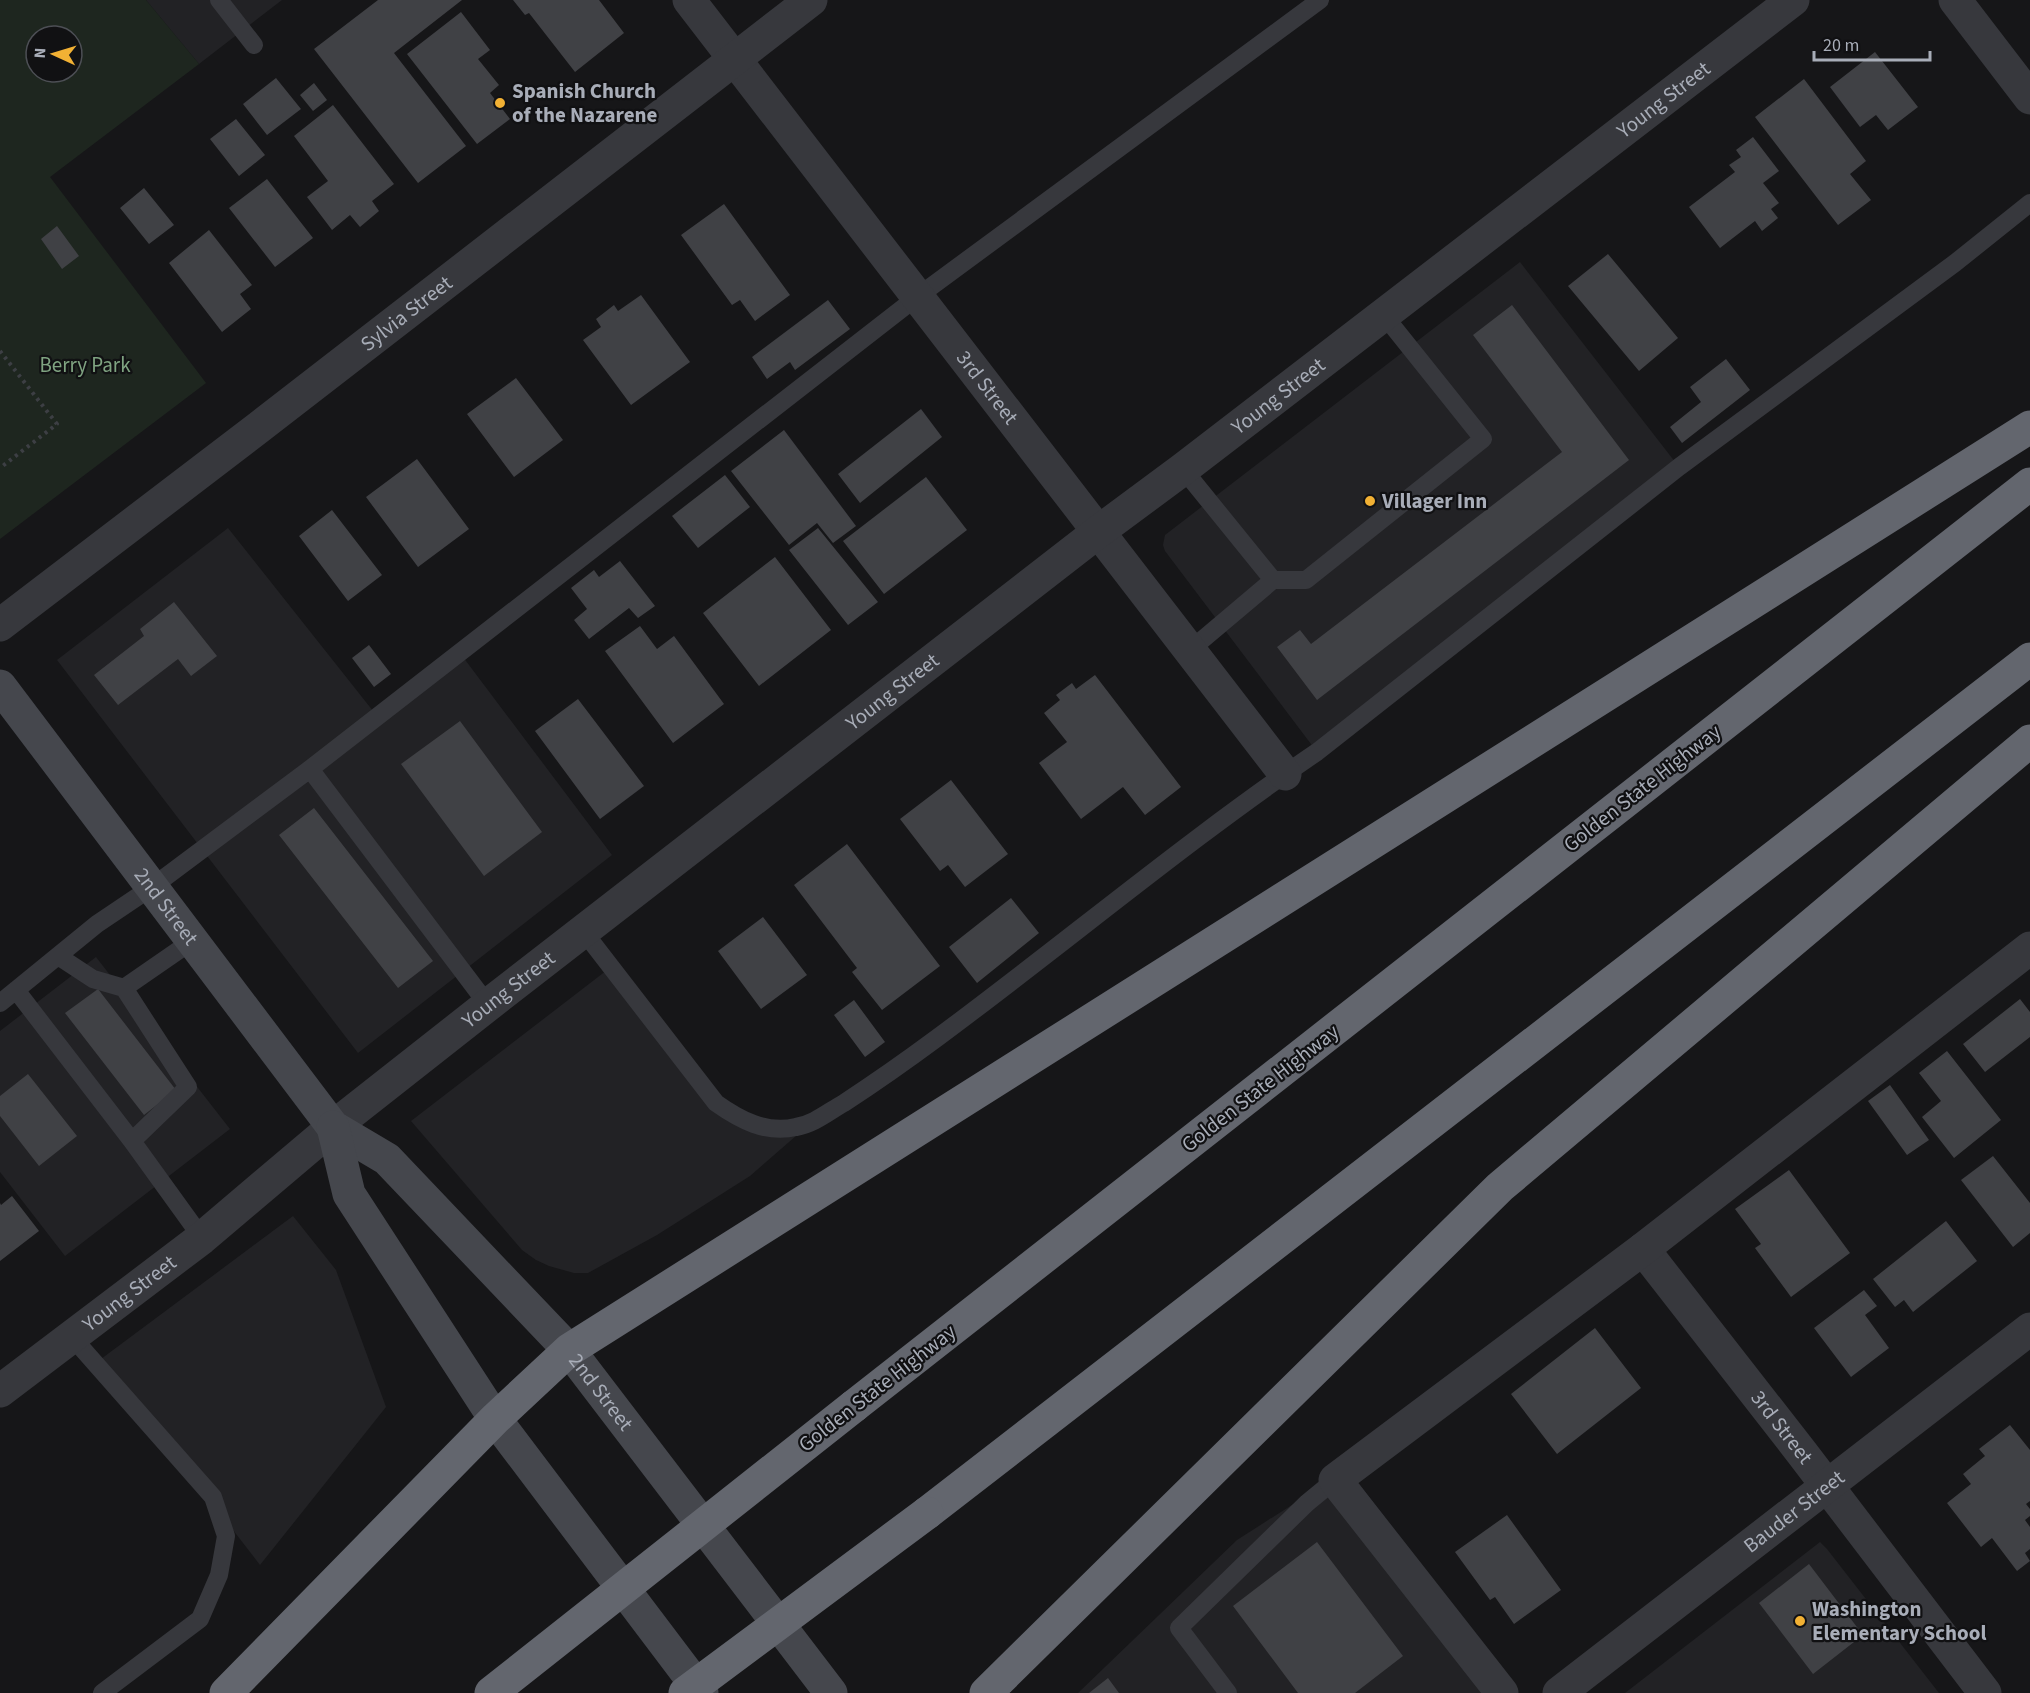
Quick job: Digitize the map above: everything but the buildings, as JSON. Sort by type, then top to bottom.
[{"type":"highway","points":[[226,1693],[495,1419],[569,1350],[2030,427]]},
{"type":"highway","name":"Golden State Highway","points":[[491,1693],[2030,484]]},
{"type":"highway","points":[[685,1693],[927,1513],[2030,659]]},
{"type":"highway","points":[[986,1693],[1500,1186],[2030,741]]},
{"type":"main road","name":"2nd Street","points":[[0,686],[333,1127],[387,1159],[569,1350],[831,1693]]},
{"type":"main road","name":"2nd Street","points":[[333,1127],[349,1194],[495,1419],[702,1693]]},
{"type":"street","name":"3rd Street","points":[[689,0],[1285,774]]},
{"type":"street","name":"Sylvia Street","points":[[0,625],[811,0]]},
{"type":"street","name":"Young Street","points":[[0,1391],[202,1238],[333,1127],[488,1005],[1098,532],[1793,0]]},
{"type":"street","points":[[1955,0],[2030,98]]},
{"type":"street","points":[[1502,1693],[1335,1480],[1643,1249],[2030,948]]},
{"type":"street","name":"3rd Street","points":[[1643,1249],[1985,1693]]},
{"type":"street","name":"Bauder Street","points":[[1559,1693],[2030,1329]]},
{"type":"lane","points":[[219,0],[254,45]]},
{"type":"lane","points":[[0,1003],[97,924],[152,887],[310,769],[917,297],[1320,0]]},
{"type":"lane","points":[[584,932],[716,1103],[732,1115],[764,1128],[796,1127],[812,1122],[909,1059],[1326,745],[1680,467],[1955,263],[2030,203]]},
{"type":"lane","points":[[1189,651],[1273,580],[1306,580],[1483,439],[1383,314]]},
{"type":"lane","points":[[1183,469],[1273,580]]},
{"type":"lane","points":[[310,769],[488,1005]]},
{"type":"lane","points":[[124,988],[192,941]]},
{"type":"lane","points":[[58,956],[93,979],[124,988],[188,1087],[132,1141]]},
{"type":"lane","points":[[16,990],[132,1141],[202,1238]]},
{"type":"lane","points":[[72,1337],[213,1497],[226,1536],[219,1575],[200,1619],[102,1693]]},
{"type":"lane","points":[[1228,1693],[1179,1628],[1307,1503],[1335,1480]]},
{"type":"path","points":[[0,351],[57,424],[0,468]]},
{"type":"shaded area","points":[[146,0],[282,0],[199,64]]},
{"type":"shaded area","points":[[1520,262],[1679,467],[1317,752],[1165,551],[1163,545],[1165,535]]},
{"type":"shaded area","points":[[228,528],[377,716],[460,653],[612,855],[358,1053],[57,660]]},
{"type":"shaded area","points":[[96,957],[230,1129],[65,1256],[0,1172],[0,1031]]},
{"type":"shaded area","points":[[611,967],[692,1074],[748,1123],[812,1122],[750,1176],[657,1235],[588,1273],[574,1273],[549,1266],[522,1250],[411,1121]]},
{"type":"shaded area","points":[[293,1216],[336,1270],[386,1407],[260,1565],[101,1359]]},
{"type":"shaded area","points":[[1348,1469],[1507,1679],[1489,1693],[1078,1693],[1237,1540]]},
{"type":"shaded area","name":"Washington Elementary School","points":[[1820,1542],[1939,1693],[1625,1693]]},
{"type":"green space","name":"Berry Park","points":[[0,0],[146,0],[199,64],[50,177],[206,383],[0,539]]},
{"type":"place","name":"Spanish Church of the Nazarene","points":[[500,103]]},
{"type":"place","name":"Villager Inn","points":[[1370,501]]},
{"type":"place","name":"Washington Elementary School","points":[[1800,1621]]}]
